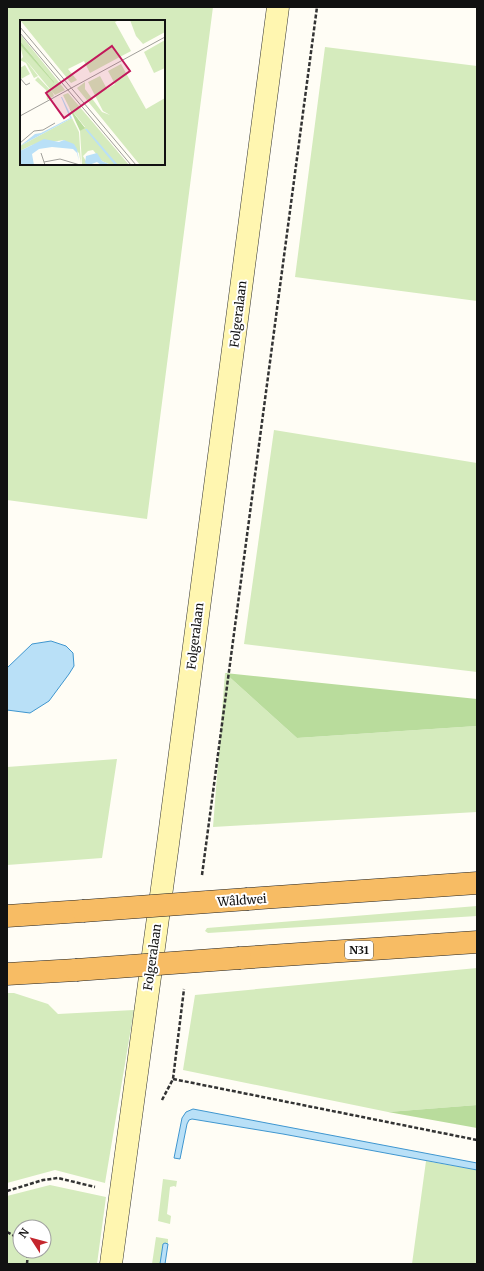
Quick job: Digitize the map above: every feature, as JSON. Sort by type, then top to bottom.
[{"type":"highway","name":"Wâldwei","points":[[7,916],[477,883]]},
{"type":"highway","name":"N31","points":[[7,974],[477,942]]},
{"type":"main road","name":"Folgeralaan","points":[[111,1264],[278,7]]},
{"type":"path","points":[[202,876],[317,7]]},
{"type":"path","points":[[185,986],[173,1079],[477,1140]]},
{"type":"path","points":[[7,1191],[43,1180],[58,1178],[120,1191]]},
{"type":"green space","points":[[7,7],[213,7],[147,519],[7,500]]},
{"type":"green space","points":[[325,47],[477,66],[477,301],[295,277]]},
{"type":"green space","points":[[274,430],[477,463],[477,672],[244,644]]},
{"type":"green space","points":[[225,673],[297,738],[477,726],[477,812],[213,827]]},
{"type":"green space","points":[[225,673],[477,699],[477,726],[297,738]]},
{"type":"green space","points":[[117,759],[102,858],[7,865],[7,767]]},
{"type":"green space","points":[[477,906],[477,916],[208,933],[205,931],[207,928]]},
{"type":"green space","points":[[477,968],[477,1105],[388,1112],[183,1070],[195,995]]},
{"type":"green space","points":[[7,993],[14,993],[48,1004],[58,1014],[134,1010],[105,1183],[55,1170],[7,1183]]},
{"type":"green space","points":[[477,1105],[477,1128],[388,1112]]},
{"type":"green space","points":[[426,1161],[477,1170],[477,1264],[412,1264]]},
{"type":"green space","points":[[163,1179],[177,1181],[176,1187],[170,1187],[167,1214],[171,1216],[170,1224],[158,1221]]},
{"type":"green space","points":[[50,1185],[106,1197],[97,1264],[7,1264],[7,1196]]},
{"type":"green space","points":[[156,1237],[168,1239],[168,1244],[163,1244],[160,1264],[152,1264]]},
{"type":"water","points":[[51,641],[66,646],[73,653],[74,666],[69,674],[49,701],[30,713],[7,710],[7,668],[32,644]]},
{"type":"water","points":[[193,1109],[477,1163],[477,1170],[283,1134],[192,1119],[189,1120],[187,1124],[180,1159],[174,1158],[182,1118],[186,1112]]},
{"type":"water","points":[[163,1244],[168,1244],[165,1264],[160,1264]]}]
